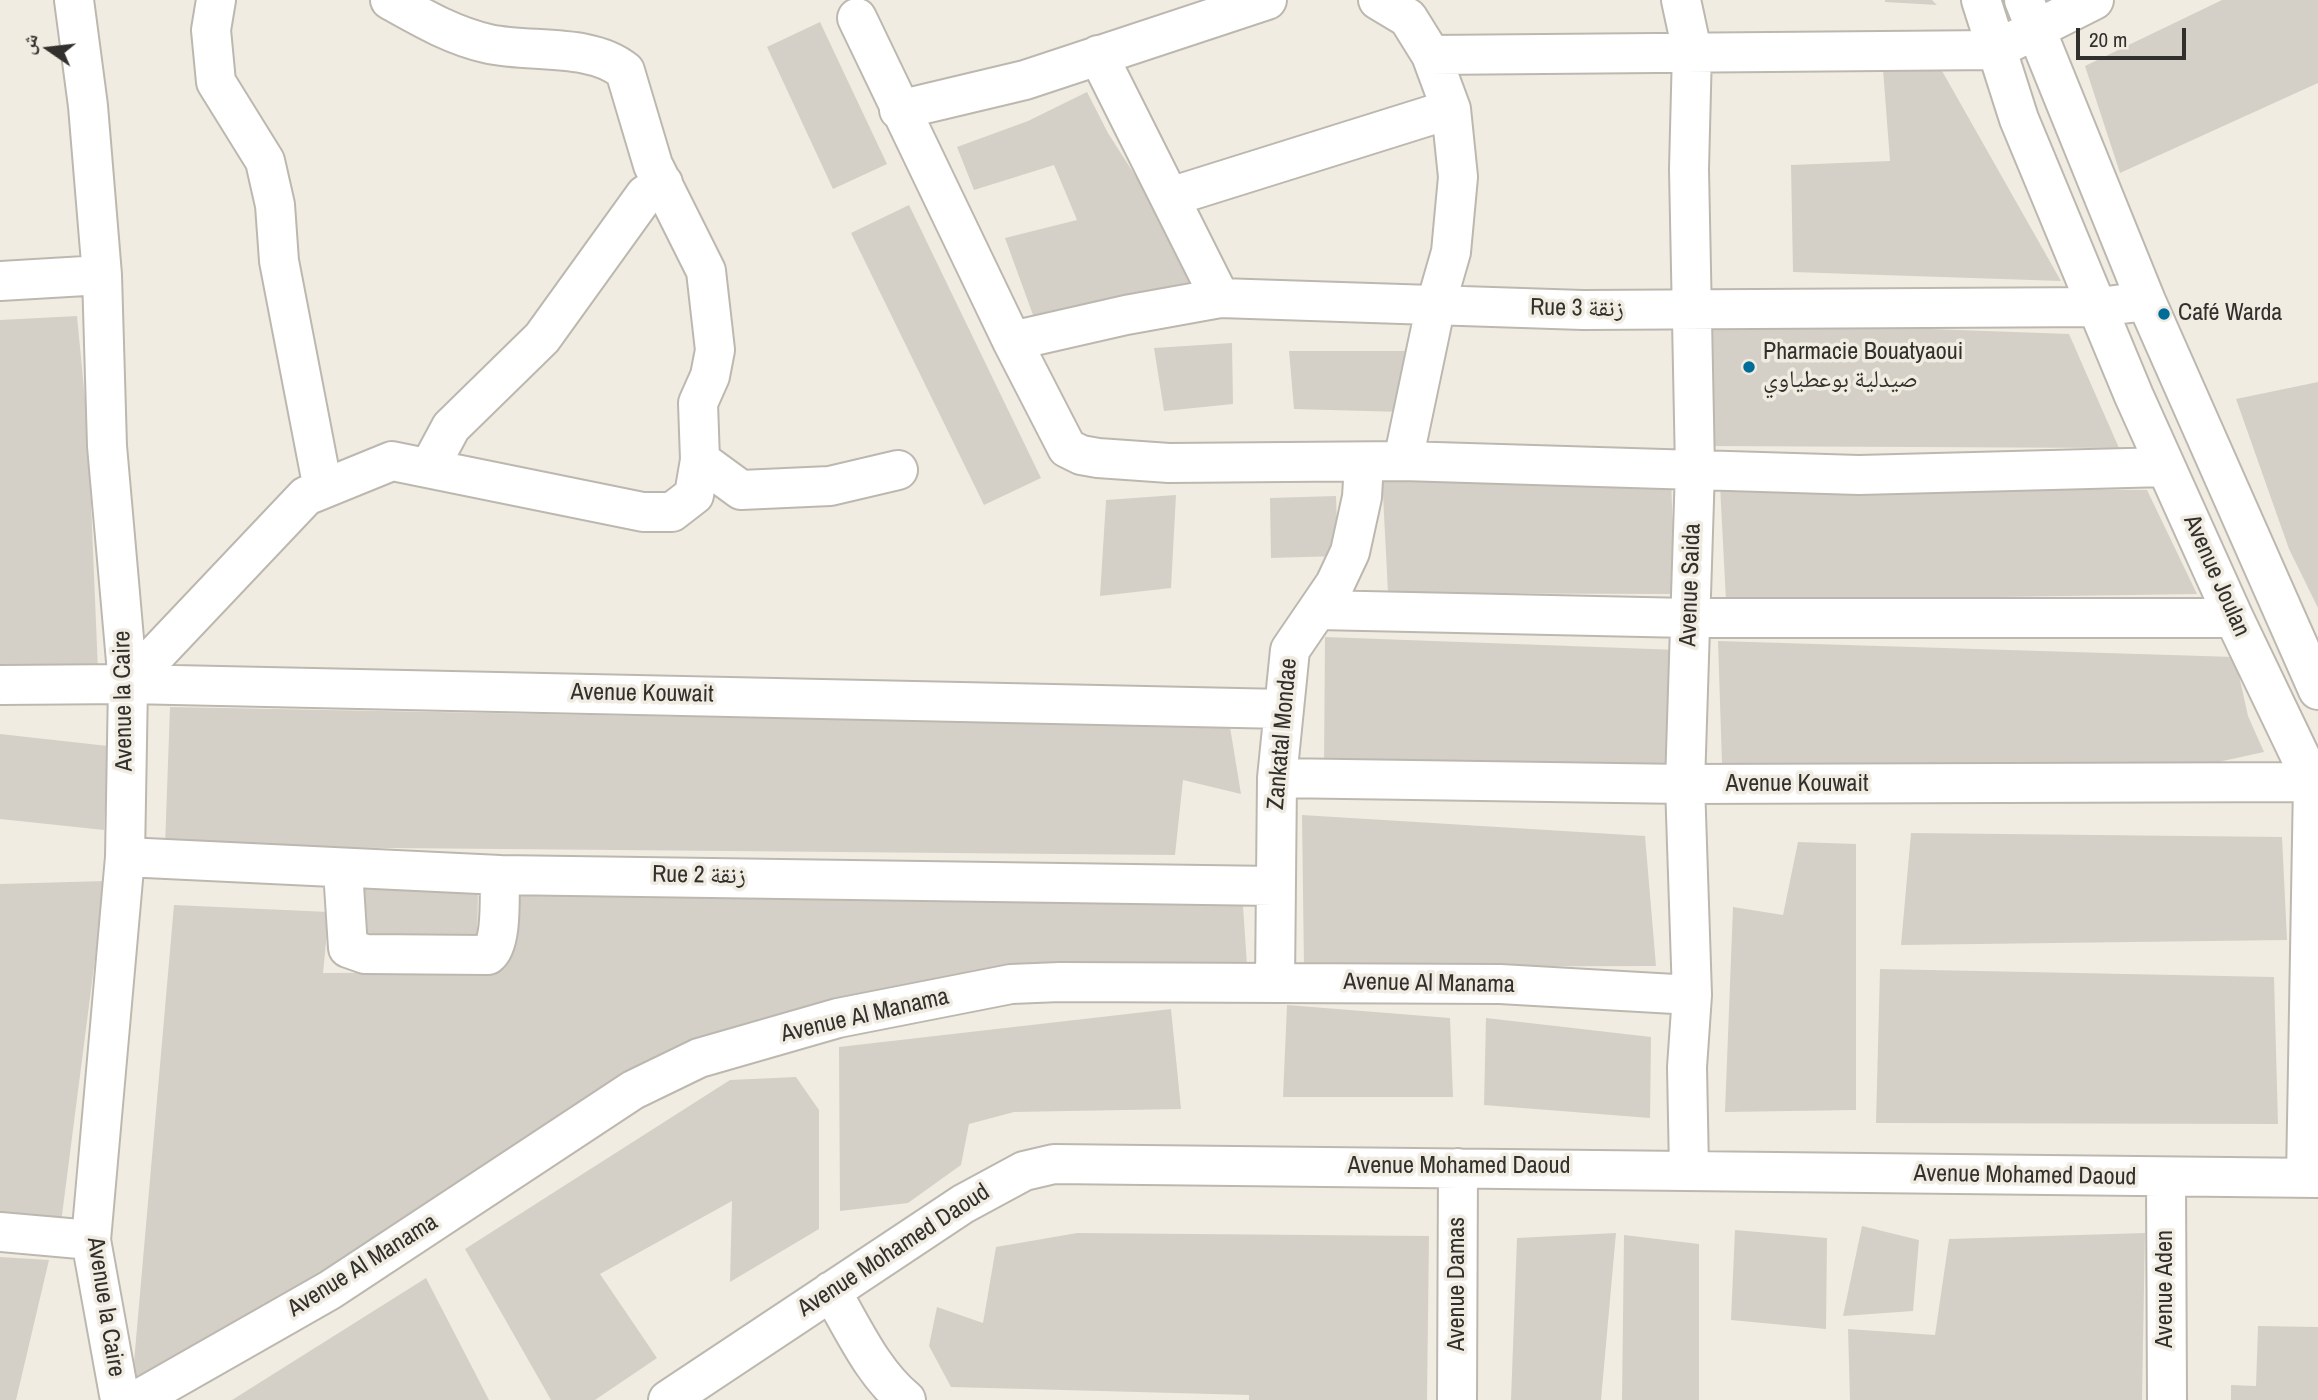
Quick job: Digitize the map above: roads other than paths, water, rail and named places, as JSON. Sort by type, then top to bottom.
[{"type":"street","name":"Avenue la Caire","points":[[74,0],[88,106],[102,275],[107,446],[128,684],[125,857],[91,1240],[120,1400]]},
{"type":"street","points":[[216,0],[211,30],[216,82],[265,161],[275,205],[279,261],[323,489]]},
{"type":"street","points":[[128,684],[306,496],[392,461],[643,512],[671,512],[694,495],[700,460],[698,404],[710,376],[715,350],[706,271],[653,165],[625,71],[613,62],[595,55],[492,44],[464,38],[390,0]]},
{"type":"street","points":[[899,110],[1025,80],[1098,55],[1206,9],[1267,0]]},
{"type":"street","points":[[1378,0],[1408,18],[1431,54],[1451,109],[1458,177],[1451,252],[1436,304],[1403,461]]},
{"type":"street","name":"Avenue Saida","points":[[1681,0],[1692,51],[1689,169],[1695,469],[1685,785],[1692,995],[1687,1067],[1689,1170]]},
{"type":"street","name":"Avenue Joulan","points":[[1981,0],[2019,118],[2166,467],[2234,618],[2316,782],[2312,1178]]},
{"type":"street","points":[[1431,54],[1995,50],[2029,14],[2094,0]]},
{"type":"street","name":"Avenue Joulan","points":[[2029,14],[2146,301],[2318,690]]},
{"type":"street","points":[[857,18],[1012,341],[1067,448],[1081,455],[1169,463],[1403,461],[1859,475],[2166,467]]},
{"type":"street","points":[[1098,55],[1220,298]]},
{"type":"street","points":[[1170,197],[1451,109]]},
{"type":"street","points":[[429,468],[451,427],[542,338],[645,195],[663,183]]},
{"type":"street","points":[[0,281],[102,275]]},
{"type":"street","name":"Rue 3 زنقة","points":[[1012,341],[1126,315],[1220,298],[1693,311],[2099,307],[2146,301]]},
{"type":"street","points":[[700,460],[741,490],[830,486],[898,470]]},
{"type":"street","name":"Zankatal Mondae","points":[[1275,983],[1277,778],[1291,647],[1335,584],[1350,552],[1362,497],[1364,463]]},
{"type":"street","points":[[1318,610],[1689,618],[2234,618]]},
{"type":"street","name":"Avenue Kouwait","points":[[0,685],[128,684],[1284,709]]},
{"type":"street","name":"Avenue Kouwait","points":[[1277,778],[1685,785],[2316,782]]},
{"type":"street","name":"Rue 2 زنقة","points":[[125,857],[343,870],[499,875],[1274,886]]},
{"type":"street","points":[[343,870],[348,948],[365,954],[488,955],[496,946],[499,875]]},
{"type":"street","name":"Avenue Al Manama","points":[[137,1400],[330,1290],[633,1090],[698,1058],[838,1018],[1011,984],[1500,984],[1692,995]]},
{"type":"street","name":"Avenue Mohamed Daoud","points":[[668,1400],[983,1192],[1037,1167],[1094,1163],[2312,1178]]},
{"type":"street","name":"Avenue Damas","points":[[1457,1400],[1458,1168]]},
{"type":"street","name":"Avenue Aden","points":[[2166,1178],[2167,1400]]},
{"type":"street","points":[[0,1232],[91,1240]]},
{"type":"street","points":[[831,1291],[874,1364],[893,1390],[906,1400]]},
{"type":"place","name":"Café Warda","points":[[2164,314]]},
{"type":"place","name":"Pharmacie Bouatyaoui صيدلية بوعطياوي","points":[[1749,367]]}]
